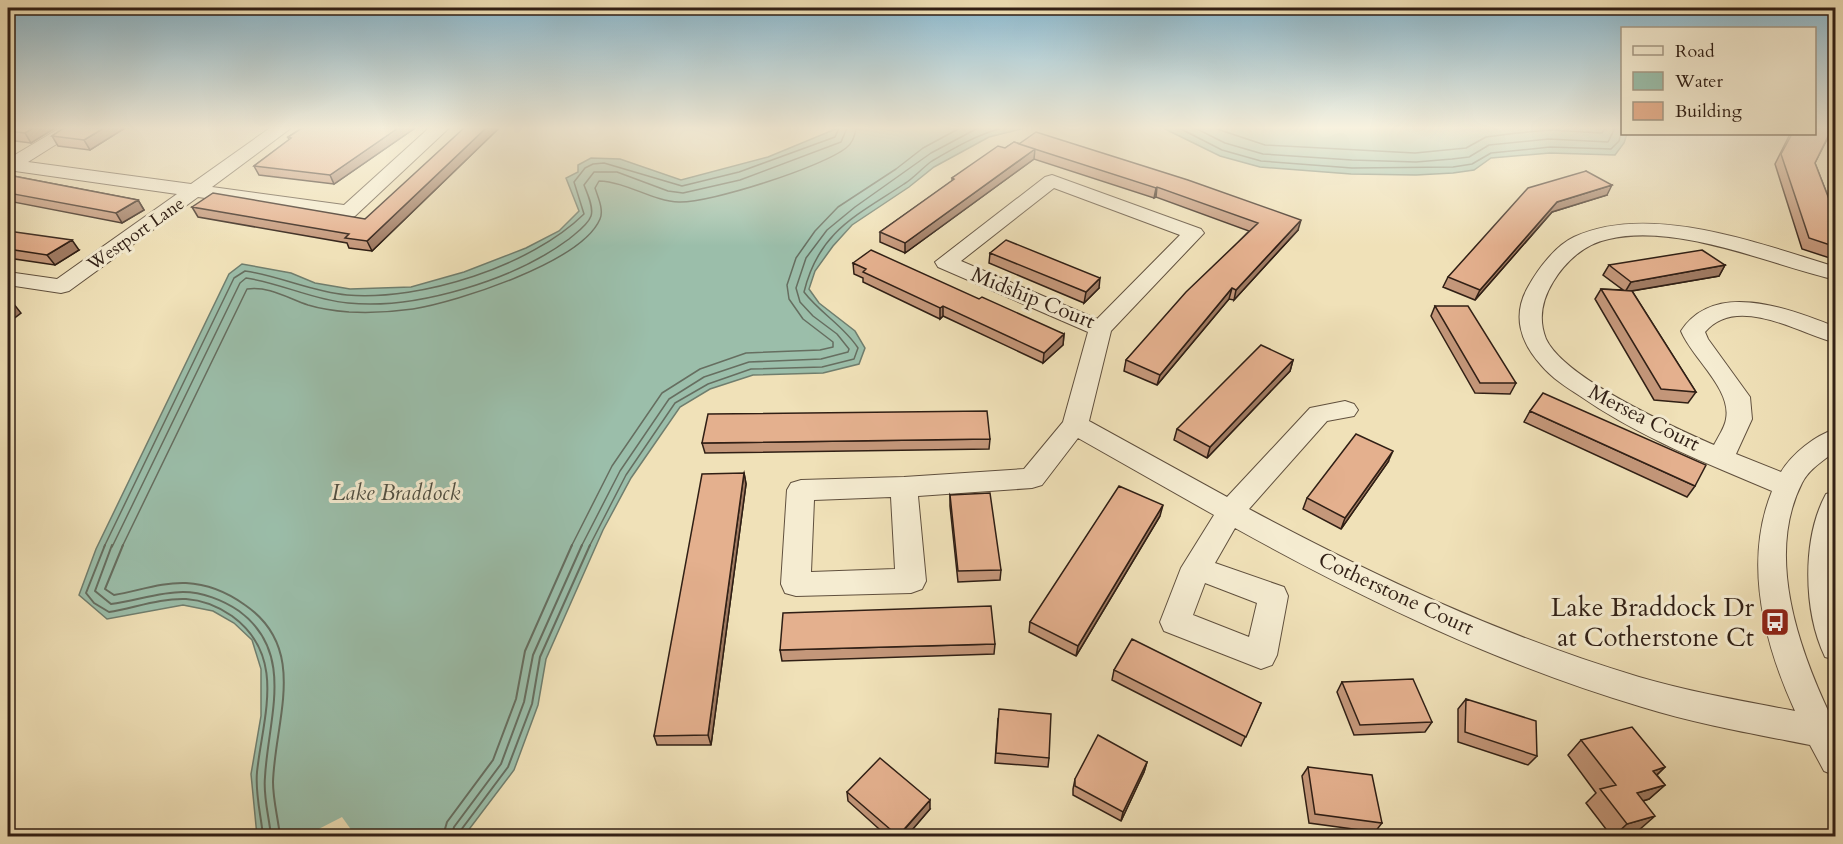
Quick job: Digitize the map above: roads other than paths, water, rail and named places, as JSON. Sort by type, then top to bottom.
[{"type":"street","points":[[27,167],[348,212],[397,167]]},
{"type":"street","name":"Westport Lane","points":[[8,279],[61,286],[229,167]]},
{"type":"street","name":"Midship Court","points":[[1052,181],[1194,233],[1100,329],[946,262],[1052,181]]},
{"type":"street","name":"Mersea Court","points":[[1787,486],[1721,458],[1603,401],[1568,376],[1546,357],[1534,339],[1529,317],[1532,297],[1547,273],[1579,242],[1604,232],[1637,230],[1689,235],[1764,252],[1836,274]]},
{"type":"street","points":[[1721,458],[1739,419],[1738,397],[1697,341],[1694,331],[1698,322],[1710,314],[1726,309],[1751,309],[1836,336]]},
{"type":"street","points":[[904,488],[911,581],[796,584],[801,490],[904,488],[1032,478],[1075,425],[1100,329]]},
{"type":"street","points":[[1196,568],[1231,511],[1319,414],[1345,410]]},
{"type":"street","name":"Cotherstone Court","points":[[1075,425],[1231,511],[1400,599],[1563,666],[1642,692],[1827,733]]},
{"type":"street","points":[[1836,438],[1807,458],[1787,486],[1779,504],[1773,528],[1774,585],[1782,631],[1800,686],[1827,733],[1836,760]]},
{"type":"street","points":[[1836,501],[1822,546],[1826,602],[1836,647]]},
{"type":"water","name":"Lake Braddock","points":[[578,167],[644,167],[681,180],[729,167],[934,167],[909,187],[852,225],[815,271],[809,289],[819,303],[855,331],[865,348],[859,364],[823,373],[753,375],[710,389],[680,407],[631,478],[603,530],[546,659],[538,705],[514,770],[464,836],[257,836],[251,774],[261,716],[261,669],[252,640],[234,623],[213,611],[183,605],[107,619],[79,595],[96,549],[229,274],[242,264],[291,273],[315,283],[350,289],[411,287],[464,272],[526,248],[559,231],[579,211],[566,178],[578,172]]},
{"type":"water","points":[[1265,167],[1478,167],[1453,173],[1416,175],[1351,174]]},
{"type":"place","name":"Lake Braddock Dr at Cotherstone Ct","points":[[1775,622]]}]
